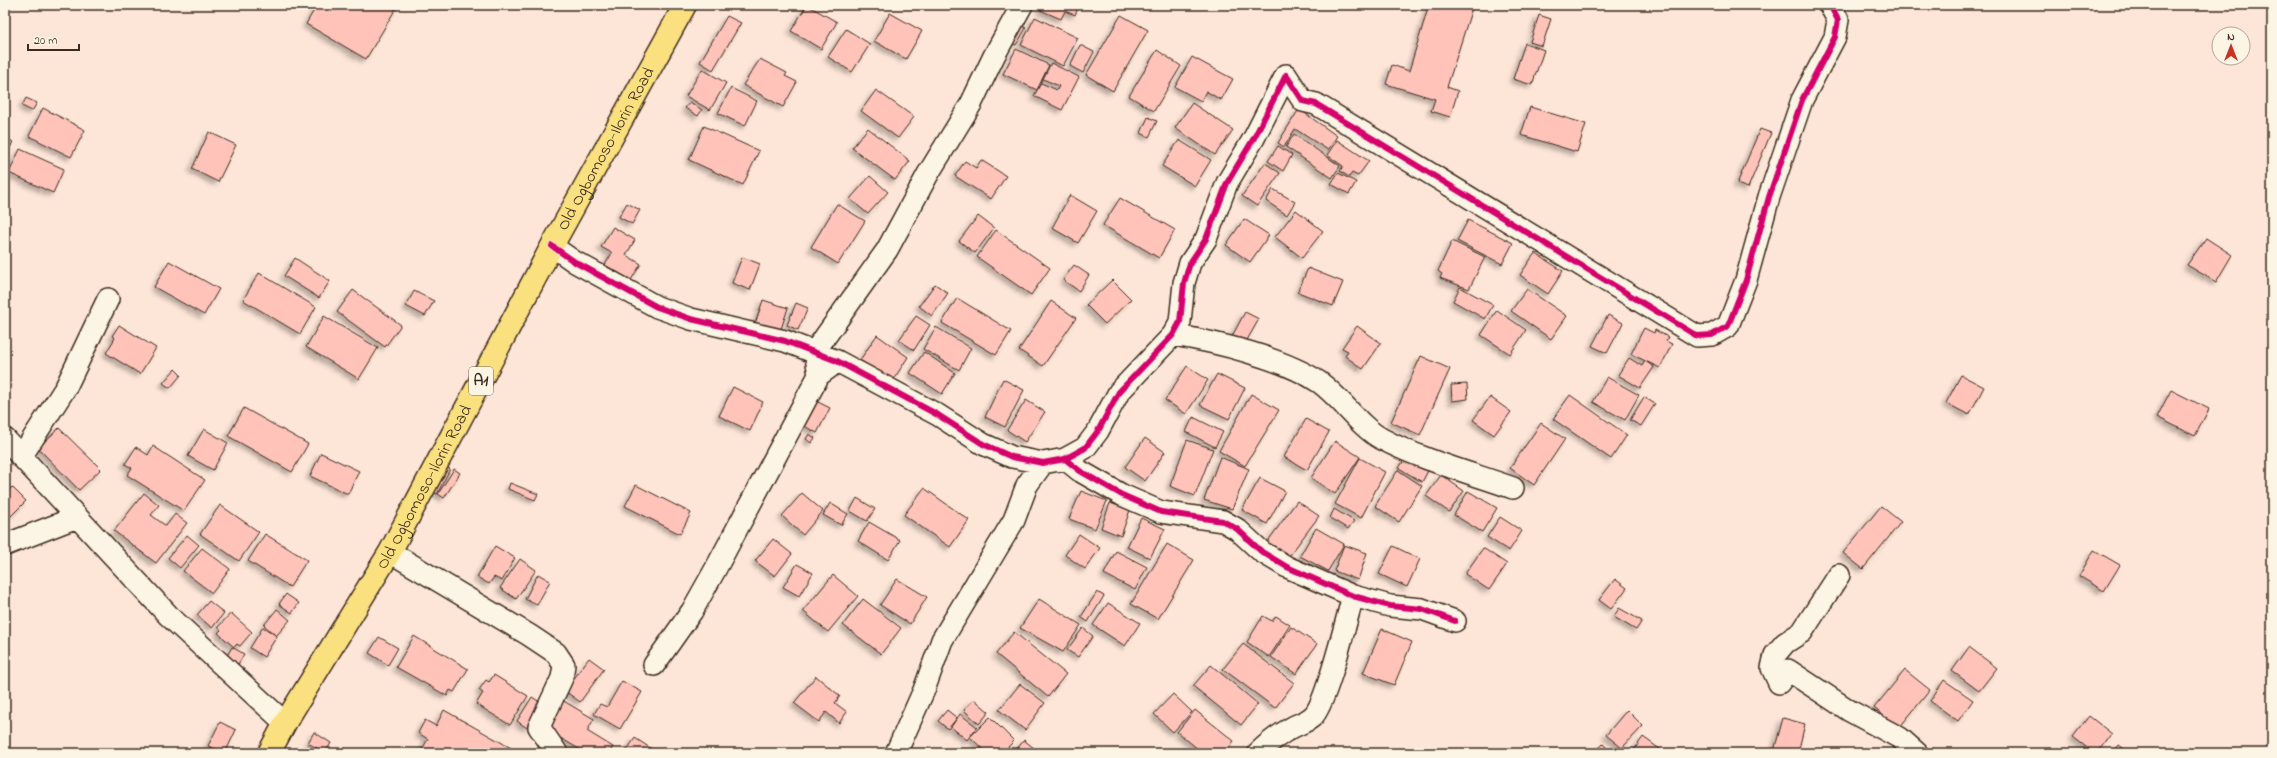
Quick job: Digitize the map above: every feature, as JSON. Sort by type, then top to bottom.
[{"type":"highway","name":"Old Ogbomoso-Ilorin Road","points":[[269,753],[285,723],[390,552],[552,246],[685,5]]},
{"type":"street","points":[[819,375],[815,351],[887,250],[928,174],[971,104],[994,56],[1022,5]]},
{"type":"street","points":[[552,246],[575,262],[657,307],[691,320],[785,341],[815,351],[837,361],[938,415],[983,444],[1012,456],[1043,462],[1065,459],[1085,448],[1098,431],[1119,392],[1173,335],[1180,322],[1184,283],[1190,263],[1206,239],[1227,183],[1254,138],[1286,75],[1303,101],[1316,104],[1697,336],[1712,335],[1728,326],[1746,280],[1769,198],[1802,100],[1835,37],[1838,20],[1830,5]]},
{"type":"street","points":[[21,457],[66,387],[108,299]]},
{"type":"street","points":[[1173,335],[1200,340],[1274,360],[1319,382],[1381,438],[1403,448],[1513,488]]},
{"type":"street","points":[[654,665],[692,611],[819,375],[837,361]]},
{"type":"street","points":[[5,439],[169,616],[285,723]]},
{"type":"street","points":[[1012,456],[1027,486]]},
{"type":"street","points":[[1065,459],[1080,471],[1122,495],[1161,512],[1223,521],[1237,530],[1262,552],[1287,567],[1353,596],[1390,606],[1422,609],[1456,621]]},
{"type":"street","points":[[896,753],[924,690],[942,640],[1014,520],[1027,486],[1043,462]]},
{"type":"street","points":[[5,545],[77,517]]},
{"type":"street","points":[[390,552],[529,635],[556,653],[564,665],[562,678],[539,727],[557,753]]},
{"type":"street","points":[[1839,575],[1802,632],[1785,643],[1775,655],[1772,668],[1779,683],[1788,670],[1850,711],[1900,738],[1916,753]]},
{"type":"street","points":[[1258,753],[1284,733],[1313,717],[1320,707],[1334,666],[1353,596]]},
{"type":"building","points":[[317,5],[398,5],[366,59],[306,24]]},
{"type":"building","points":[[807,5],[837,22],[821,49],[791,31]]},
{"type":"building","points":[[1042,5],[1079,5],[1075,15],[1065,11],[1061,19],[1040,10]]},
{"type":"building","points":[[1429,5],[1473,5],[1447,87],[1458,91],[1450,117],[1431,111],[1435,99],[1386,84],[1392,65],[1409,71]]},
{"type":"building","points":[[890,13],[922,31],[906,59],[874,41]]},
{"type":"building","points":[[1121,15],[1148,30],[1113,91],[1086,75]]},
{"type":"building","points":[[1539,15],[1551,19],[1542,46],[1530,42]]},
{"type":"building","points":[[727,16],[741,23],[713,70],[700,62]]},
{"type":"building","points":[[1035,17],[1078,38],[1063,66],[1021,45]]},
{"type":"building","points":[[1017,23],[1026,28],[1016,45],[1008,41]]},
{"type":"building","points":[[846,29],[870,44],[852,72],[828,57]]},
{"type":"building","points":[[1525,43],[1544,50],[1532,85],[1513,79]]},
{"type":"building","points":[[1080,45],[1094,52],[1083,73],[1070,66]]},
{"type":"building","points":[[1016,49],[1049,65],[1037,90],[1003,74]]},
{"type":"building","points":[[1157,50],[1181,66],[1154,111],[1129,96]]},
{"type":"building","points":[[1192,57],[1233,79],[1221,100],[1206,91],[1201,101],[1175,87]]},
{"type":"building","points":[[760,59],[787,73],[785,76],[797,82],[783,107],[743,85]]},
{"type":"building","points":[[1051,63],[1079,77],[1062,110],[1034,96],[1041,83],[1057,90],[1059,86],[1043,79]]},
{"type":"building","points":[[702,69],[726,83],[710,110],[686,96]]},
{"type":"building","points":[[731,88],[757,101],[745,126],[718,113]]},
{"type":"building","points":[[876,90],[914,117],[898,138],[861,111]]},
{"type":"building","points":[[26,98],[37,103],[32,111],[22,106]]},
{"type":"building","points":[[690,102],[702,110],[698,116],[685,108]]},
{"type":"building","points":[[1192,103],[1233,130],[1215,155],[1175,128]]},
{"type":"building","points":[[1530,107],[1586,124],[1577,152],[1521,135]]},
{"type":"building","points":[[43,108],[85,130],[71,157],[29,136]]},
{"type":"building","points":[[1299,109],[1337,136],[1328,150],[1295,129],[1284,147],[1278,143]]},
{"type":"building","points":[[1148,117],[1157,121],[1149,137],[1141,133]]},
{"type":"building","points":[[704,126],[759,151],[743,185],[689,160]]},
{"type":"building","points":[[868,128],[910,161],[895,180],[852,148]]},
{"type":"building","points":[[1760,129],[1771,133],[1748,188],[1737,184]]},
{"type":"building","points":[[209,132],[236,145],[218,182],[192,169]]},
{"type":"building","points":[[1294,134],[1340,166],[1332,178],[1286,147]]},
{"type":"building","points":[[5,137],[13,142],[5,157]]},
{"type":"building","points":[[1179,140],[1211,160],[1195,186],[1162,166]]},
{"type":"building","points":[[1337,140],[1369,161],[1358,176],[1352,173],[1349,177],[1340,171],[1343,166],[1327,155]]},
{"type":"building","points":[[1278,146],[1292,155],[1283,171],[1268,161]]},
{"type":"building","points":[[20,149],[64,169],[53,193],[9,173]]},
{"type":"building","points":[[981,160],[1006,176],[991,199],[955,176],[965,161],[976,168]]},
{"type":"building","points":[[1265,163],[1280,173],[1257,206],[1242,196]]},
{"type":"building","points":[[1338,173],[1356,182],[1349,194],[1331,184]]},
{"type":"building","points":[[870,176],[888,192],[868,214],[850,199]]},
{"type":"building","points":[[1273,189],[1295,202],[1287,215],[1266,201]]},
{"type":"building","points":[[1070,195],[1097,211],[1078,243],[1052,228]]},
{"type":"building","points":[[1120,198],[1175,230],[1159,258],[1103,225]]},
{"type":"building","points":[[627,203],[640,210],[632,224],[619,217]]},
{"type":"building","points":[[837,204],[865,221],[838,264],[811,247]]},
{"type":"building","points":[[1296,210],[1323,231],[1302,258],[1275,237]]},
{"type":"building","points":[[978,216],[994,228],[975,253],[959,241]]},
{"type":"building","points":[[1244,219],[1269,235],[1250,262],[1226,245]]},
{"type":"building","points":[[1468,220],[1513,243],[1502,264],[1457,241]]},
{"type":"building","points":[[613,227],[635,240],[626,255],[641,264],[631,280],[605,265],[612,253],[601,247]]},
{"type":"building","points":[[996,230],[1050,268],[1031,295],[977,257]]},
{"type":"building","points":[[2206,238],[2232,255],[2216,282],[2187,265]]},
{"type":"building","points":[[1452,241],[1485,257],[1469,289],[1440,278],[1442,274],[1438,271]]},
{"type":"building","points":[[1535,253],[1563,271],[1548,294],[1520,275]]},
{"type":"building","points":[[742,257],[760,264],[750,290],[732,283]]},
{"type":"building","points":[[295,258],[330,281],[319,298],[284,276]]},
{"type":"building","points":[[169,261],[219,289],[204,315],[154,287]]},
{"type":"building","points":[[1074,265],[1089,275],[1079,291],[1063,280]]},
{"type":"building","points":[[1308,268],[1343,282],[1333,306],[1298,292]]},
{"type":"building","points":[[259,273],[316,307],[300,334],[243,300]]},
{"type":"building","points":[[1112,280],[1131,299],[1105,324],[1086,305]]},
{"type":"building","points":[[935,284],[948,293],[932,316],[919,306]]},
{"type":"building","points":[[1460,287],[1493,305],[1485,319],[1453,301]]},
{"type":"building","points":[[1527,289],[1567,316],[1551,339],[1511,311]]},
{"type":"building","points":[[353,290],[401,325],[385,347],[337,312]]},
{"type":"building","points":[[414,291],[434,301],[425,316],[406,306]]},
{"type":"building","points":[[957,298],[1011,331],[996,355],[942,323]]},
{"type":"building","points":[[763,300],[788,308],[779,335],[754,327]]},
{"type":"building","points":[[1051,301],[1076,318],[1043,366],[1019,350]]},
{"type":"building","points":[[796,303],[808,308],[798,330],[787,325]]},
{"type":"building","points":[[1497,310],[1526,330],[1510,354],[1481,335]]},
{"type":"building","points":[[1245,312],[1259,319],[1243,347],[1230,340]]},
{"type":"building","points":[[1608,315],[1623,323],[1607,353],[1592,346]]},
{"type":"building","points":[[324,316],[378,348],[359,379],[306,347]]},
{"type":"building","points":[[916,316],[930,325],[914,350],[899,340]]},
{"type":"building","points":[[119,325],[156,348],[140,374],[106,353],[115,338],[112,336]]},
{"type":"building","points":[[1357,326],[1381,343],[1363,369],[1345,356],[1348,351],[1342,348]]},
{"type":"building","points":[[936,327],[971,348],[959,370],[923,349]]},
{"type":"building","points":[[1644,328],[1654,333],[1655,330],[1668,337],[1666,341],[1672,344],[1660,368],[1631,354]]},
{"type":"building","points":[[877,335],[908,357],[892,382],[860,360]]},
{"type":"building","points":[[924,352],[955,373],[942,394],[910,373]]},
{"type":"building","points":[[1421,356],[1450,369],[1420,435],[1391,422]]},
{"type":"building","points":[[1629,358],[1642,366],[1645,361],[1654,367],[1640,388],[1618,375]]},
{"type":"building","points":[[1187,366],[1208,380],[1186,414],[1165,400]]},
{"type":"building","points":[[175,369],[181,375],[170,388],[163,383]]},
{"type":"building","points":[[1217,374],[1245,388],[1229,419],[1200,405]]},
{"type":"building","points":[[1961,375],[1984,387],[1969,415],[1946,403]]},
{"type":"building","points":[[1607,377],[1639,395],[1625,420],[1593,402]]},
{"type":"building","points":[[1003,379],[1024,390],[1005,427],[985,417]]},
{"type":"building","points":[[1467,384],[1468,399],[1452,401],[1451,385]]},
{"type":"building","points":[[733,387],[763,402],[750,431],[719,416]]},
{"type":"building","points":[[2171,390],[2209,409],[2195,436],[2157,417]]},
{"type":"building","points":[[1251,394],[1279,410],[1245,466],[1219,451]]},
{"type":"building","points":[[1570,395],[1627,435],[1611,459],[1553,419]]},
{"type":"building","points":[[1490,397],[1511,412],[1494,435],[1473,420]]},
{"type":"building","points":[[1644,397],[1655,404],[1641,426],[1630,420]]},
{"type":"building","points":[[812,399],[830,408],[817,433],[799,423]]},
{"type":"building","points":[[1026,400],[1045,412],[1025,442],[1007,430]]},
{"type":"building","points":[[244,408],[308,444],[292,472],[228,436]]},
{"type":"building","points":[[1193,417],[1223,432],[1215,447],[1186,432]]},
{"type":"building","points":[[1306,419],[1329,432],[1307,470],[1284,457]]},
{"type":"building","points":[[1541,423],[1565,439],[1534,485],[1510,468]]},
{"type":"building","points":[[59,428],[101,469],[79,490],[38,448]]},
{"type":"building","points":[[204,429],[228,443],[213,470],[188,456]]},
{"type":"building","points":[[809,434],[815,438],[811,443],[806,439]]},
{"type":"building","points":[[1145,438],[1165,452],[1145,481],[1125,467]]},
{"type":"building","points":[[1187,440],[1213,449],[1195,496],[1170,486]]},
{"type":"building","points":[[1335,441],[1360,457],[1335,494],[1311,478]]},
{"type":"building","points":[[153,446],[205,480],[184,511],[127,475],[132,468],[125,464],[136,447],[148,455]]},
{"type":"building","points":[[321,453],[359,471],[348,494],[310,476]]},
{"type":"building","points":[[1408,454],[1430,467],[1422,482],[1399,468]]},
{"type":"building","points":[[1220,457],[1249,469],[1232,509],[1204,500]]},
{"type":"building","points":[[1360,458],[1385,472],[1361,518],[1335,504]]},
{"type":"building","points":[[444,466],[450,469],[437,494],[430,491]]},
{"type":"building","points":[[454,469],[460,473],[444,498],[438,494]]},
{"type":"building","points":[[1398,470],[1422,486],[1399,522],[1375,506]]},
{"type":"building","points":[[1441,475],[1464,491],[1449,512],[1426,496]]},
{"type":"building","points":[[1260,478],[1285,491],[1267,524],[1242,510]]},
{"type":"building","points":[[510,483],[538,494],[535,500],[508,489]]},
{"type":"building","points":[[636,485],[691,513],[680,534],[625,506]]},
{"type":"building","points":[[12,487],[26,501],[5,522],[5,494]]},
{"type":"building","points":[[924,488],[969,520],[950,547],[904,515]]},
{"type":"building","points":[[1081,491],[1107,501],[1095,529],[1069,519]]},
{"type":"building","points":[[1468,491],[1497,508],[1482,532],[1454,515]]},
{"type":"building","points":[[144,493],[159,505],[151,515],[166,526],[175,514],[187,523],[156,563],[114,531]]},
{"type":"building","points":[[802,493],[823,511],[803,535],[782,516]]},
{"type":"building","points":[[857,498],[875,509],[867,521],[850,511]]},
{"type":"building","points":[[1297,501],[1319,516],[1284,563],[1263,548]]},
{"type":"building","points":[[830,503],[848,514],[841,525],[823,515]]},
{"type":"building","points":[[1110,503],[1130,510],[1121,536],[1101,528]]},
{"type":"building","points":[[220,505],[259,532],[239,561],[200,534]]},
{"type":"building","points":[[1881,506],[1901,522],[1863,569],[1843,553]]},
{"type":"building","points":[[1334,509],[1354,521],[1348,529],[1330,518]]},
{"type":"building","points":[[1500,517],[1522,531],[1509,551],[1487,537]]},
{"type":"building","points":[[1141,518],[1165,529],[1150,558],[1127,547]]},
{"type":"building","points":[[869,522],[900,540],[888,560],[858,541]]},
{"type":"building","points":[[1316,528],[1344,544],[1328,571],[1300,556]]},
{"type":"building","points":[[265,534],[307,560],[290,587],[248,561]]},
{"type":"building","points":[[1079,534],[1100,548],[1085,569],[1065,555]]},
{"type":"building","points":[[187,535],[199,545],[180,568],[168,558]]},
{"type":"building","points":[[773,539],[792,554],[775,576],[755,561]]},
{"type":"building","points":[[1167,544],[1194,560],[1158,619],[1131,604]]},
{"type":"building","points":[[1344,545],[1367,553],[1358,580],[1334,571]]},
{"type":"building","points":[[495,546],[515,558],[502,581],[494,577],[489,584],[477,577]]},
{"type":"building","points":[[1393,546],[1420,559],[1407,587],[1379,574]]},
{"type":"building","points":[[202,548],[230,569],[212,593],[183,571]]},
{"type":"building","points":[[1483,548],[1507,564],[1489,590],[1465,574]]},
{"type":"building","points":[[2094,550],[2120,565],[2104,591],[2079,576]]},
{"type":"building","points":[[1116,551],[1147,567],[1135,590],[1104,574]]},
{"type":"building","points":[[520,559],[536,570],[516,599],[500,588]]},
{"type":"building","points":[[797,564],[813,573],[799,596],[783,587]]},
{"type":"building","points":[[538,574],[550,581],[537,605],[525,599]]},
{"type":"building","points":[[833,575],[858,596],[828,632],[803,611]]},
{"type":"building","points":[[897,579],[927,597],[910,624],[880,605]]},
{"type":"building","points":[[1615,579],[1627,588],[1611,609],[1599,600]]},
{"type":"building","points":[[1097,592],[1104,596],[1088,622],[1081,617]]},
{"type":"building","points":[[286,594],[299,603],[292,613],[279,604]]},
{"type":"building","points":[[863,599],[901,628],[881,654],[843,625]]},
{"type":"building","points":[[1039,599],[1081,625],[1063,652],[1020,628]]},
{"type":"building","points":[[209,601],[224,613],[212,628],[197,615]]},
{"type":"building","points":[[1108,603],[1140,623],[1125,646],[1093,625]]},
{"type":"building","points":[[1619,608],[1642,621],[1636,630],[1614,617]]},
{"type":"building","points":[[277,609],[290,620],[276,636],[264,625]]},
{"type":"building","points":[[231,613],[252,632],[240,646],[237,644],[234,647],[218,633],[221,630],[218,627]]},
{"type":"building","points":[[1263,616],[1272,621],[1276,616],[1290,625],[1269,657],[1247,642]]},
{"type":"building","points":[[263,627],[277,636],[264,657],[250,648]]},
{"type":"building","points":[[1291,627],[1317,644],[1296,674],[1271,657]]},
{"type":"building","points":[[1083,628],[1093,636],[1078,657],[1067,650]]},
{"type":"building","points":[[1382,629],[1412,642],[1394,685],[1363,673]]},
{"type":"building","points":[[1014,632],[1066,674],[1048,697],[996,654]]},
{"type":"building","points":[[414,636],[468,669],[454,692],[450,690],[447,696],[396,667]]},
{"type":"building","points":[[379,637],[398,648],[388,665],[369,653]]},
{"type":"building","points":[[1243,644],[1294,683],[1275,708],[1223,669]]},
{"type":"building","points":[[232,647],[244,654],[236,668],[224,661]]},
{"type":"building","points":[[1969,647],[1997,668],[1979,691],[1952,671]]},
{"type":"building","points":[[589,658],[604,669],[580,702],[565,691]]},
{"type":"building","points":[[1211,665],[1258,704],[1241,725],[1193,686]]},
{"type":"building","points":[[1905,670],[1930,690],[1899,728],[1874,708]]},
{"type":"building","points":[[494,675],[528,696],[510,725],[476,704],[483,693],[479,690],[486,680],[489,682]]},
{"type":"building","points":[[816,676],[840,696],[835,703],[847,712],[839,723],[826,712],[819,722],[794,703]]},
{"type":"building","points":[[1944,680],[1973,700],[1958,721],[1930,701]]},
{"type":"building","points":[[622,681],[642,692],[620,729],[594,714],[600,704],[607,707]]},
{"type":"building","points":[[1020,684],[1045,703],[1025,730],[999,710]]},
{"type":"building","points":[[1173,694],[1192,712],[1173,732],[1154,714]]},
{"type":"building","points":[[532,697],[543,704],[527,728],[517,721]]},
{"type":"building","points":[[974,699],[989,712],[979,724],[964,710]]},
{"type":"building","points":[[562,700],[594,719],[587,731],[613,747],[609,753],[586,753],[545,729]]},
{"type":"building","points":[[444,710],[520,753],[420,753],[428,739],[418,733],[425,720],[436,726]]},
{"type":"building","points":[[947,710],[957,718],[948,729],[938,721]]},
{"type":"building","points":[[1195,710],[1234,741],[1225,753],[1203,753],[1177,732]]},
{"type":"building","points":[[1627,710],[1643,726],[1622,748],[1606,735]]},
{"type":"building","points":[[960,714],[977,727],[967,740],[951,727]]},
{"type":"building","points":[[2089,716],[2112,734],[2098,753],[2094,753],[2073,737]]},
{"type":"building","points":[[990,717],[1014,741],[1002,753],[987,753],[970,737]]},
{"type":"building","points":[[1783,718],[1805,724],[1798,753],[1774,751]]},
{"type":"building","points":[[220,722],[236,730],[225,753],[208,746]]},
{"type":"building","points":[[314,732],[331,743],[325,753],[308,743]]},
{"type":"building","points":[[1643,737],[1664,752],[1632,753]]},
{"type":"building","points":[[635,738],[658,753],[625,753]]},
{"type":"building","points":[[1024,740],[1040,753],[1014,753]]},
{"type":"building","points":[[1603,744],[1612,753],[1594,753]]},
{"type":"building","points":[[2119,745],[2130,753],[2113,753]]},
{"type":"cycle path","points":[[552,246],[575,262],[657,307],[691,319],[785,341],[837,361],[938,415],[983,444],[1012,457],[1043,463],[1065,459],[1085,448],[1098,431],[1119,392],[1173,335],[1180,322],[1184,283],[1190,263],[1206,239],[1227,183],[1254,138],[1286,75],[1303,101],[1316,104],[1697,336],[1712,335],[1728,326],[1746,280],[1769,197],[1802,100],[1835,37],[1838,20],[1830,5]]},
{"type":"cycle path","points":[[1065,459],[1080,471],[1122,495],[1161,512],[1223,521],[1237,529],[1262,552],[1287,567],[1353,596],[1390,606],[1422,609],[1455,621]]}]
